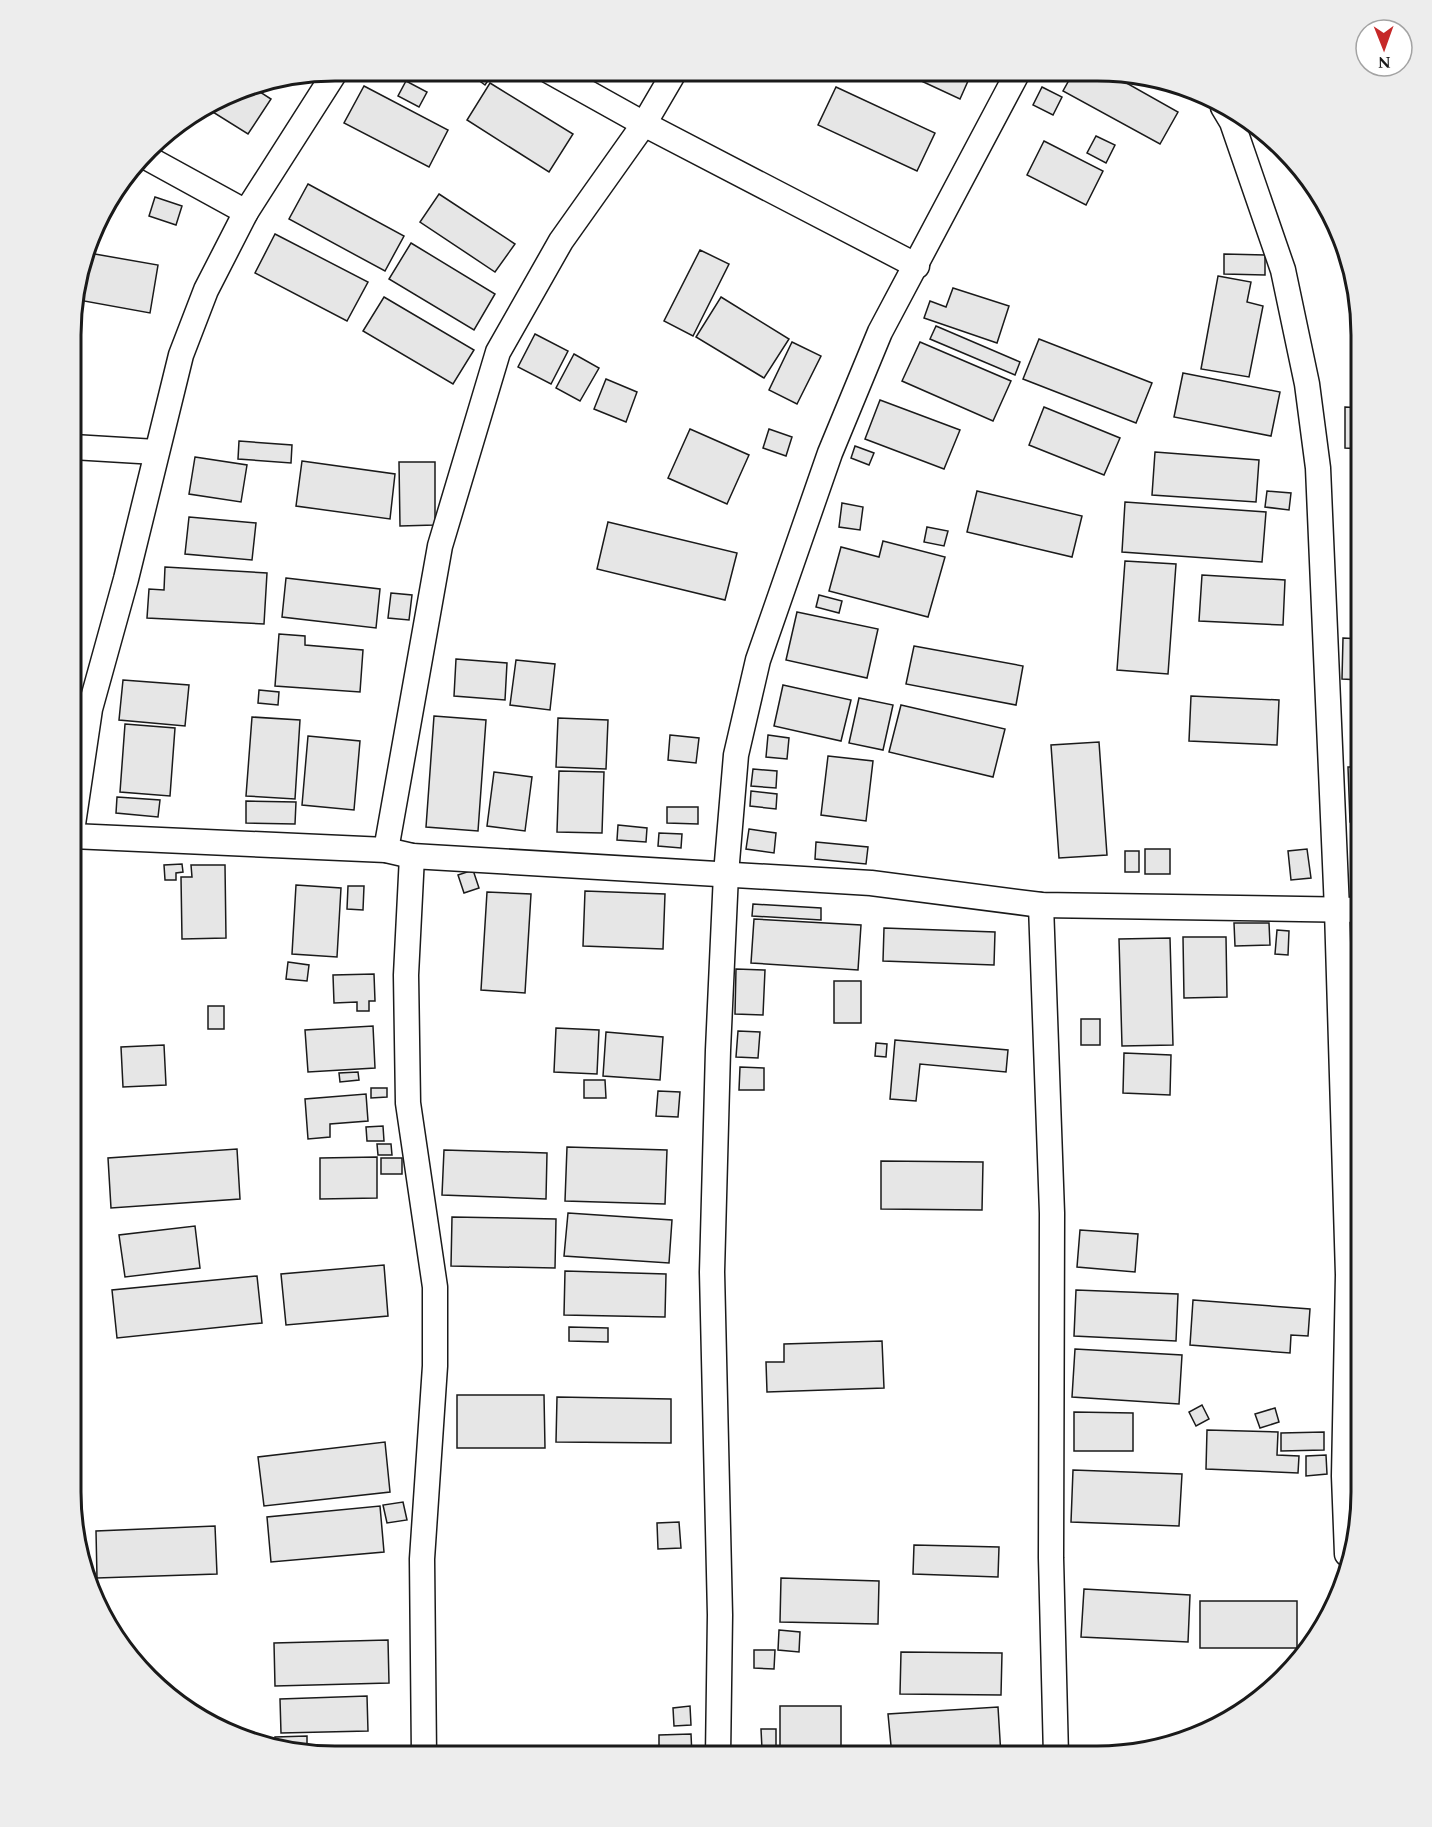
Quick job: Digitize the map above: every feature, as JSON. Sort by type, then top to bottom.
[{"type":"street","points":[[81,770],[90,709],[126,579],[181,355],[206,290],[246,212],[329,81]]},
{"type":"street","points":[[567,81],[644,124],[917,266]]},
{"type":"street","points":[[386,850],[440,546],[498,352],[561,241],[644,124],[670,81]]},
{"type":"street","points":[[718,1746],[720,1615],[712,1272],[718,1050],[726,874],[736,755],[758,660],[830,453],[880,332],[1013,81]]},
{"type":"street","points":[[1230,119],[1283,270],[1308,384],[1318,468],[1337,910],[1348,1275],[1344,1476],[1346,1539]]},
{"type":"street","points":[[151,160],[246,212]]},
{"type":"street","points":[[81,447],[156,452]]},
{"type":"street","points":[[81,836],[386,850],[412,856],[871,883],[1041,905],[1351,910]]},
{"type":"street","points":[[412,856],[406,975],[408,1103],[435,1287],[435,1366],[422,1559],[424,1746]]},
{"type":"street","points":[[1041,905],[1053,1213],[1052,1558],[1056,1746]]},
{"type":"building","points":[[406,81],[427,92],[419,107],[398,96]]},
{"type":"building","points":[[921,81],[968,81],[960,99]]},
{"type":"building","points":[[1069,81],[1126,83],[1178,112],[1160,144],[1063,91]]},
{"type":"building","points":[[490,83],[573,134],[549,172],[467,120]]},
{"type":"building","points":[[364,86],[448,130],[429,167],[344,123]]},
{"type":"building","points":[[836,87],[935,133],[917,171],[818,125]]},
{"type":"building","points":[[1042,87],[1062,97],[1053,115],[1033,105]]},
{"type":"building","points":[[260,92],[271,99],[248,134],[213,112]]},
{"type":"building","points":[[1096,136],[1115,145],[1106,163],[1087,153]]},
{"type":"building","points":[[1044,141],[1103,171],[1086,205],[1027,175]]},
{"type":"building","points":[[308,184],[404,236],[385,271],[289,219]]},
{"type":"building","points":[[439,194],[515,244],[495,272],[420,222]]},
{"type":"building","points":[[155,197],[182,206],[176,225],[149,216]]},
{"type":"building","points":[[275,234],[368,282],[347,321],[255,273]]},
{"type":"building","points":[[411,243],[495,294],[474,330],[389,279]]},
{"type":"building","points":[[700,250],[729,264],[693,336],[664,321]]},
{"type":"building","points":[[94,254],[158,265],[150,313],[83,301]]},
{"type":"building","points":[[1224,254],[1265,255],[1265,275],[1224,274]]},
{"type":"building","points":[[1218,276],[1251,282],[1247,302],[1263,306],[1249,377],[1201,369]]},
{"type":"building","points":[[953,288],[1009,306],[997,343],[924,318],[930,301],[946,307]]},
{"type":"building","points":[[384,297],[474,350],[453,384],[363,331]]},
{"type":"building","points":[[721,297],[789,339],[764,378],[696,337]]},
{"type":"building","points":[[936,326],[1020,362],[1015,375],[930,339]]},
{"type":"building","points":[[535,334],[568,351],[551,384],[518,367]]},
{"type":"building","points":[[1039,339],[1152,383],[1136,423],[1023,379]]},
{"type":"building","points":[[792,342],[821,356],[797,404],[769,390]]},
{"type":"building","points":[[920,342],[1011,381],[993,421],[902,381]]},
{"type":"building","points":[[574,354],[599,368],[580,401],[556,388]]},
{"type":"building","points":[[1183,373],[1280,392],[1271,436],[1174,417]]},
{"type":"building","points":[[606,379],[637,392],[626,422],[594,409]]},
{"type":"building","points":[[880,400],[960,430],[944,469],[865,439]]},
{"type":"building","points":[[1044,407],[1120,438],[1104,475],[1029,445]]},
{"type":"building","points":[[1345,407],[1351,407],[1351,448],[1345,448]]},
{"type":"building","points":[[690,429],[749,455],[727,504],[668,478]]},
{"type":"building","points":[[769,429],[792,437],[786,456],[763,448]]},
{"type":"building","points":[[239,441],[292,445],[291,463],[238,459]]},
{"type":"building","points":[[855,446],[874,453],[869,465],[851,458]]},
{"type":"building","points":[[1155,452],[1259,460],[1256,502],[1152,495]]},
{"type":"building","points":[[195,457],[247,465],[241,502],[189,494]]},
{"type":"building","points":[[302,461],[395,474],[390,519],[296,506]]},
{"type":"building","points":[[399,462],[435,462],[435,525],[400,526]]},
{"type":"building","points":[[977,491],[1082,516],[1072,557],[967,532]]},
{"type":"building","points":[[1267,491],[1291,493],[1289,510],[1265,507]]},
{"type":"building","points":[[1125,502],[1266,512],[1262,562],[1122,552]]},
{"type":"building","points":[[842,503],[863,507],[860,530],[839,527]]},
{"type":"building","points":[[189,517],[256,523],[252,560],[185,554]]},
{"type":"building","points":[[608,522],[737,553],[725,600],[597,569]]},
{"type":"building","points":[[927,527],[948,531],[944,546],[924,542]]},
{"type":"building","points":[[883,541],[945,557],[928,617],[829,591],[841,547],[879,557]]},
{"type":"building","points":[[1125,561],[1176,564],[1168,674],[1117,670]]},
{"type":"building","points":[[165,567],[267,573],[264,624],[147,618],[149,589],[164,590]]},
{"type":"building","points":[[1202,575],[1285,580],[1283,625],[1199,621]]},
{"type":"building","points":[[286,578],[380,589],[376,628],[282,617]]},
{"type":"building","points":[[391,593],[412,595],[409,620],[388,618]]},
{"type":"building","points":[[819,595],[842,601],[839,613],[816,607]]},
{"type":"building","points":[[797,612],[878,629],[867,678],[786,660]]},
{"type":"building","points":[[279,634],[305,636],[305,645],[363,650],[360,692],[275,686]]},
{"type":"building","points":[[1343,638],[1351,638],[1351,679],[1342,679]]},
{"type":"building","points":[[914,646],[1023,666],[1016,705],[906,684]]},
{"type":"building","points":[[456,659],[507,663],[505,700],[454,696]]},
{"type":"building","points":[[516,660],[555,664],[550,710],[510,705]]},
{"type":"building","points":[[123,680],[189,685],[185,726],[119,720]]},
{"type":"building","points":[[783,685],[851,700],[841,741],[774,726]]},
{"type":"building","points":[[259,690],[279,692],[278,705],[258,703]]},
{"type":"building","points":[[1191,696],[1279,700],[1277,745],[1189,741]]},
{"type":"building","points":[[859,698],[893,705],[883,750],[849,743]]},
{"type":"building","points":[[901,705],[1005,729],[993,777],[889,752]]},
{"type":"building","points":[[434,716],[486,720],[478,831],[426,827]]},
{"type":"building","points":[[252,717],[300,720],[295,799],[246,796]]},
{"type":"building","points":[[558,718],[608,720],[606,769],[556,767]]},
{"type":"building","points":[[125,724],[175,728],[170,796],[120,792]]},
{"type":"building","points":[[670,735],[699,738],[696,763],[668,760]]},
{"type":"building","points":[[768,735],[789,738],[787,759],[766,757]]},
{"type":"building","points":[[308,736],[360,741],[354,810],[302,805]]},
{"type":"building","points":[[1099,742],[1107,855],[1059,858],[1051,745]]},
{"type":"building","points":[[828,756],[873,761],[866,821],[821,815]]},
{"type":"building","points":[[1348,767],[1351,767],[1350,822]]},
{"type":"building","points":[[753,769],[777,771],[776,788],[751,786]]},
{"type":"building","points":[[559,771],[604,772],[602,833],[557,832]]},
{"type":"building","points":[[494,772],[532,777],[525,831],[487,826]]},
{"type":"building","points":[[751,791],[777,794],[776,809],[750,806]]},
{"type":"building","points":[[117,797],[160,800],[158,817],[116,813]]},
{"type":"building","points":[[246,801],[296,802],[295,824],[246,823]]},
{"type":"building","points":[[667,807],[698,807],[698,824],[667,823]]},
{"type":"building","points":[[618,825],[647,828],[646,842],[617,840]]},
{"type":"building","points":[[749,829],[776,833],[774,853],[746,849]]},
{"type":"building","points":[[659,833],[682,834],[681,848],[658,846]]},
{"type":"building","points":[[816,842],[868,847],[866,864],[815,859]]},
{"type":"building","points":[[1145,849],[1170,849],[1170,874],[1145,874]]},
{"type":"building","points":[[1307,849],[1311,878],[1291,880],[1288,851]]},
{"type":"building","points":[[1125,851],[1139,851],[1139,872],[1125,872]]},
{"type":"building","points":[[182,864],[183,872],[176,873],[176,880],[165,880],[164,865]]},
{"type":"building","points":[[191,865],[225,865],[226,938],[182,939],[181,877],[192,877]]},
{"type":"building","points":[[473,870],[479,888],[464,893],[458,875]]},
{"type":"building","points":[[296,885],[341,888],[337,957],[292,954]]},
{"type":"building","points":[[348,886],[364,886],[363,910],[347,909]]},
{"type":"building","points":[[585,891],[665,894],[663,949],[583,946]]},
{"type":"building","points":[[487,892],[531,894],[525,993],[481,990]]},
{"type":"building","points":[[753,904],[821,908],[821,920],[752,916]]},
{"type":"building","points":[[754,919],[861,925],[858,970],[751,963]]},
{"type":"building","points":[[1234,923],[1269,923],[1270,945],[1235,946]]},
{"type":"building","points":[[884,928],[995,932],[994,965],[883,961]]},
{"type":"building","points":[[1277,930],[1289,931],[1288,955],[1275,954]]},
{"type":"building","points":[[1183,937],[1226,937],[1227,997],[1184,998]]},
{"type":"building","points":[[1170,938],[1173,1045],[1122,1046],[1119,939]]},
{"type":"building","points":[[288,962],[309,965],[307,981],[286,979]]},
{"type":"building","points":[[736,969],[765,970],[763,1015],[735,1014]]},
{"type":"building","points":[[374,974],[375,1001],[369,1001],[369,1011],[357,1011],[357,1002],[334,1003],[333,975]]},
{"type":"building","points":[[834,981],[861,981],[861,1023],[834,1023]]},
{"type":"building","points":[[208,1006],[224,1006],[224,1029],[208,1029]]},
{"type":"building","points":[[1081,1019],[1100,1019],[1100,1045],[1081,1045]]},
{"type":"building","points":[[373,1026],[375,1068],[308,1072],[305,1030]]},
{"type":"building","points":[[556,1028],[599,1030],[597,1074],[554,1072]]},
{"type":"building","points":[[738,1031],[760,1032],[758,1058],[736,1057]]},
{"type":"building","points":[[606,1032],[663,1037],[660,1080],[603,1076]]},
{"type":"building","points":[[895,1040],[1008,1050],[1006,1072],[920,1064],[916,1101],[890,1099]]},
{"type":"building","points":[[876,1043],[887,1044],[886,1057],[875,1056]]},
{"type":"building","points":[[164,1045],[166,1085],[123,1087],[121,1047]]},
{"type":"building","points":[[1124,1053],[1171,1055],[1170,1095],[1123,1093]]},
{"type":"building","points":[[740,1067],[764,1068],[764,1090],[739,1090]]},
{"type":"building","points":[[358,1072],[359,1080],[340,1082],[339,1073]]},
{"type":"building","points":[[584,1080],[605,1080],[606,1098],[584,1098]]},
{"type":"building","points":[[371,1088],[387,1088],[387,1097],[371,1098]]},
{"type":"building","points":[[658,1091],[680,1092],[678,1117],[656,1116]]},
{"type":"building","points":[[366,1094],[368,1121],[330,1124],[330,1137],[308,1139],[305,1099]]},
{"type":"building","points":[[383,1126],[384,1141],[367,1141],[366,1127]]},
{"type":"building","points":[[377,1144],[391,1144],[392,1155],[378,1155]]},
{"type":"building","points":[[567,1147],[667,1150],[665,1204],[565,1201]]},
{"type":"building","points":[[237,1149],[240,1199],[111,1208],[108,1158]]},
{"type":"building","points":[[444,1150],[547,1153],[546,1199],[442,1195]]},
{"type":"building","points":[[377,1157],[377,1198],[320,1199],[320,1158]]},
{"type":"building","points":[[381,1158],[402,1158],[402,1174],[381,1174]]},
{"type":"building","points":[[881,1161],[983,1162],[982,1210],[881,1209]]},
{"type":"building","points":[[568,1213],[672,1220],[669,1263],[564,1256]]},
{"type":"building","points":[[452,1217],[556,1219],[555,1268],[451,1266]]},
{"type":"building","points":[[195,1226],[200,1268],[125,1277],[119,1235]]},
{"type":"building","points":[[1080,1230],[1138,1234],[1135,1272],[1077,1267]]},
{"type":"building","points":[[384,1265],[388,1316],[286,1325],[281,1274]]},
{"type":"building","points":[[565,1271],[666,1274],[665,1317],[564,1315]]},
{"type":"building","points":[[257,1276],[262,1323],[117,1338],[112,1290]]},
{"type":"building","points":[[1076,1290],[1178,1294],[1176,1341],[1074,1336]]},
{"type":"building","points":[[1193,1300],[1310,1309],[1308,1336],[1291,1335],[1290,1353],[1190,1345]]},
{"type":"building","points":[[569,1327],[608,1328],[608,1342],[569,1341]]},
{"type":"building","points":[[882,1341],[884,1388],[767,1392],[766,1362],[784,1362],[784,1344]]},
{"type":"building","points":[[1075,1349],[1182,1355],[1179,1404],[1072,1397]]},
{"type":"building","points":[[457,1395],[544,1395],[545,1448],[457,1448]]},
{"type":"building","points":[[557,1397],[671,1399],[671,1443],[556,1442]]},
{"type":"building","points":[[1202,1405],[1209,1419],[1196,1426],[1189,1412]]},
{"type":"building","points":[[1275,1408],[1279,1422],[1260,1428],[1255,1414]]},
{"type":"building","points":[[1074,1412],[1133,1413],[1133,1451],[1074,1451]]},
{"type":"building","points":[[1207,1430],[1278,1432],[1277,1455],[1299,1456],[1298,1473],[1206,1469]]},
{"type":"building","points":[[1324,1432],[1324,1450],[1281,1451],[1281,1433]]},
{"type":"building","points":[[385,1442],[390,1492],[264,1506],[258,1457]]},
{"type":"building","points":[[1326,1455],[1327,1474],[1306,1476],[1306,1456]]},
{"type":"building","points":[[1073,1470],[1182,1474],[1179,1526],[1071,1522]]},
{"type":"building","points":[[403,1502],[407,1520],[387,1523],[383,1505]]},
{"type":"building","points":[[380,1506],[384,1552],[271,1562],[267,1517]]},
{"type":"building","points":[[679,1522],[681,1548],[658,1549],[657,1523]]},
{"type":"building","points":[[215,1526],[217,1574],[97,1578],[96,1531]]},
{"type":"building","points":[[914,1545],[999,1547],[998,1577],[913,1574]]},
{"type":"building","points":[[781,1578],[879,1581],[878,1624],[780,1622]]},
{"type":"building","points":[[1084,1589],[1190,1595],[1188,1642],[1081,1637]]},
{"type":"building","points":[[1200,1601],[1297,1601],[1297,1648],[1200,1648]]},
{"type":"building","points":[[779,1630],[800,1632],[799,1652],[778,1650]]},
{"type":"building","points":[[388,1640],[389,1683],[275,1686],[274,1643]]},
{"type":"building","points":[[754,1650],[775,1650],[774,1669],[754,1668]]},
{"type":"building","points":[[901,1652],[1002,1653],[1001,1695],[900,1694]]},
{"type":"building","points":[[367,1696],[368,1731],[281,1733],[280,1699]]},
{"type":"building","points":[[690,1706],[691,1725],[674,1726],[673,1708]]},
{"type":"building","points":[[780,1706],[841,1706],[841,1746],[780,1746]]},
{"type":"building","points":[[998,1707],[1000,1746],[891,1746],[888,1714]]},
{"type":"building","points":[[761,1729],[776,1729],[776,1746],[762,1746]]},
{"type":"building","points":[[691,1734],[692,1746],[659,1746],[659,1735]]},
{"type":"building","points":[[307,1736],[307,1744],[285,1741],[275,1737]]}]
